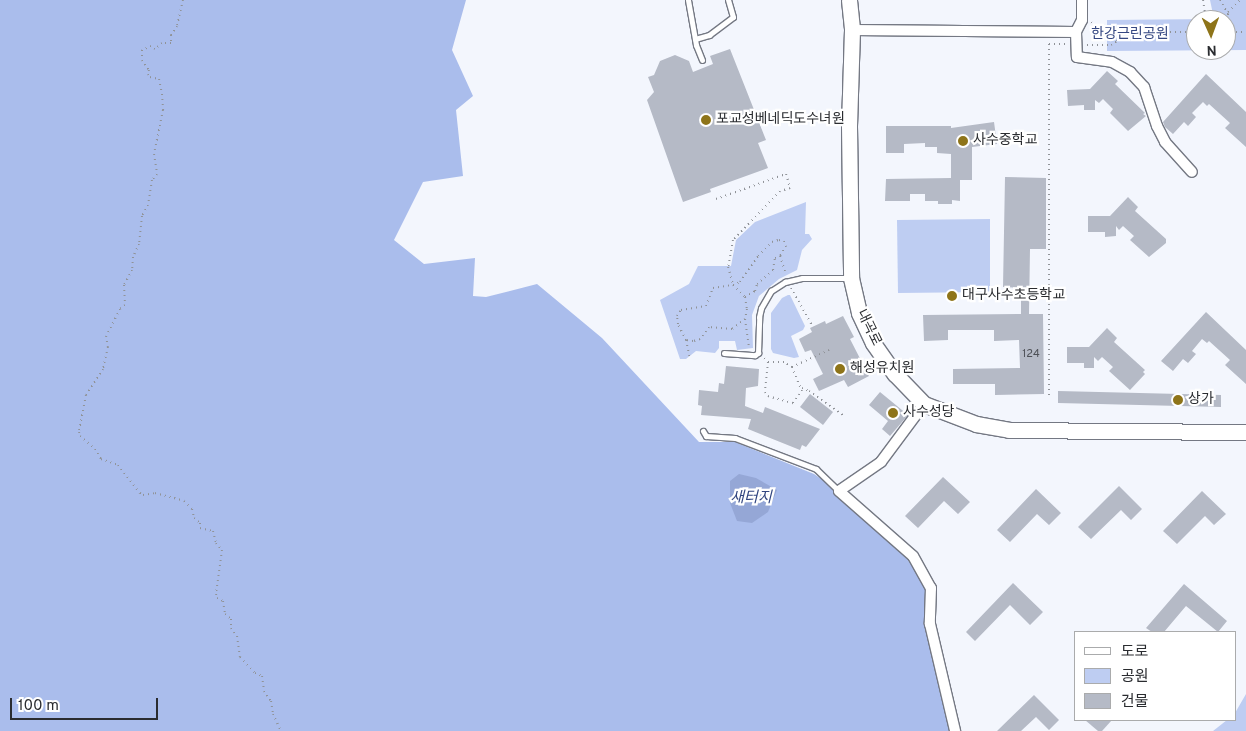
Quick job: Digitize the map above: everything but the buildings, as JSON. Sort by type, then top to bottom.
[{"type":"main road","name":"내곡로","points":[[849,0],[852,30],[849,126],[851,278],[858,313],[873,343],[895,374],[924,404],[976,424],[1009,430],[1246,432]]},
{"type":"street","points":[[1082,0],[1082,20],[1076,32],[1077,58],[1112,62],[1130,72],[1144,87],[1157,126],[1165,142],[1192,172]]},
{"type":"street","points":[[852,30],[1076,32]]},
{"type":"street","points":[[924,404],[881,462],[839,492],[913,556],[931,588],[930,624],[955,731]]},
{"type":"lane","points":[[688,0],[695,39],[702,60]]},
{"type":"lane","points":[[695,39],[709,35],[733,18],[728,0]]},
{"type":"lane","points":[[724,353],[755,355],[758,353],[759,317],[766,299],[772,291],[794,279],[851,278]]},
{"type":"lane","points":[[703,431],[706,436],[736,438],[816,469],[839,492]]},
{"type":"path","points":[[183,0],[177,26],[171,35],[171,44],[162,43],[155,49],[151,46],[142,50],[142,60],[149,70],[148,74],[150,77],[159,79],[162,94],[163,110],[154,154],[157,174],[152,180],[148,205],[142,216],[139,244],[133,257],[132,270],[124,285],[125,305],[120,309],[106,336],[108,347],[104,369],[86,394],[79,432],[80,436],[95,449],[101,459],[118,465],[140,493],[143,495],[156,493],[184,501],[192,510],[194,518],[200,523],[200,528],[213,531],[216,543],[222,550],[217,598],[223,601],[225,614],[231,619],[231,628],[237,636],[240,657],[255,673],[262,676],[264,691],[271,701],[273,714],[281,731]]},
{"type":"path","points":[[1230,10],[1240,0]]},
{"type":"path","points":[[1091,22],[1094,25],[1111,26],[1120,32],[1186,32]]},
{"type":"path","points":[[1081,44],[1110,44],[1117,41],[1120,32]]},
{"type":"path","points":[[1049,395],[1049,44],[1071,44]]},
{"type":"path","points":[[716,199],[786,174],[790,188],[780,192],[733,240],[728,267],[733,284],[745,297],[745,320],[749,351]]},
{"type":"path","points":[[690,359],[686,340],[678,324],[677,316],[681,310],[706,306],[713,288],[733,284],[744,277],[758,256],[772,242],[784,241],[785,251],[775,258],[773,270],[757,284],[755,291],[745,297]]},
{"type":"path","points":[[780,256],[786,276]]},
{"type":"path","points":[[790,286],[813,327]]},
{"type":"path","points":[[686,340],[700,339],[709,327],[732,329],[745,320]]},
{"type":"path","points":[[792,367],[828,350]]},
{"type":"path","points":[[758,353],[768,362],[784,362],[792,367],[802,388],[842,415]]},
{"type":"path","points":[[768,362],[765,392],[768,396],[793,403],[798,398],[802,388]]},
{"type":"green space","name":"한강근린공원","points":[[1210,0],[1246,0],[1246,50],[1236,50],[1236,10],[1212,10]]},
{"type":"green space","name":"한강근린공원","points":[[1186,19],[1186,50],[1107,51],[1107,20]]},
{"type":"green space","points":[[806,202],[805,234],[809,234],[812,239],[802,250],[797,270],[779,279],[759,296],[752,315],[753,348],[737,350],[735,341],[719,341],[719,348],[715,353],[696,351],[686,359],[680,359],[660,300],[689,284],[698,266],[731,266],[736,240],[755,222]]},
{"type":"green space","points":[[990,219],[990,292],[898,293],[897,220]]},
{"type":"green space","points":[[790,295],[805,326],[803,330],[791,336],[799,357],[794,358],[773,353],[771,349],[771,313],[782,298]]},
{"type":"green space","points":[[1246,694],[1246,731],[1213,731],[1226,721],[1236,721],[1236,711]]},
{"type":"shaded area","points":[[0,0],[466,0],[452,50],[473,96],[456,110],[463,176],[423,182],[394,240],[424,264],[475,258],[473,296],[486,297],[537,284],[602,338],[699,442],[735,442],[814,474],[839,491],[913,556],[931,588],[931,624],[955,731],[0,731]]},
{"type":"water","name":"새터지","points":[[739,474],[756,478],[777,490],[768,512],[752,523],[737,521],[730,503],[730,481]]},
{"type":"place","name":"포교성베네딕도수녀원","points":[[706,120]]},
{"type":"place","name":"사수중학교","points":[[963,141]]},
{"type":"place","name":"대구사수초등학교","points":[[952,296]]},
{"type":"place","name":"해성유치원","points":[[840,369]]},
{"type":"place","name":"상가","points":[[1178,400]]},
{"type":"place","name":"사수성당","points":[[893,413]]}]
